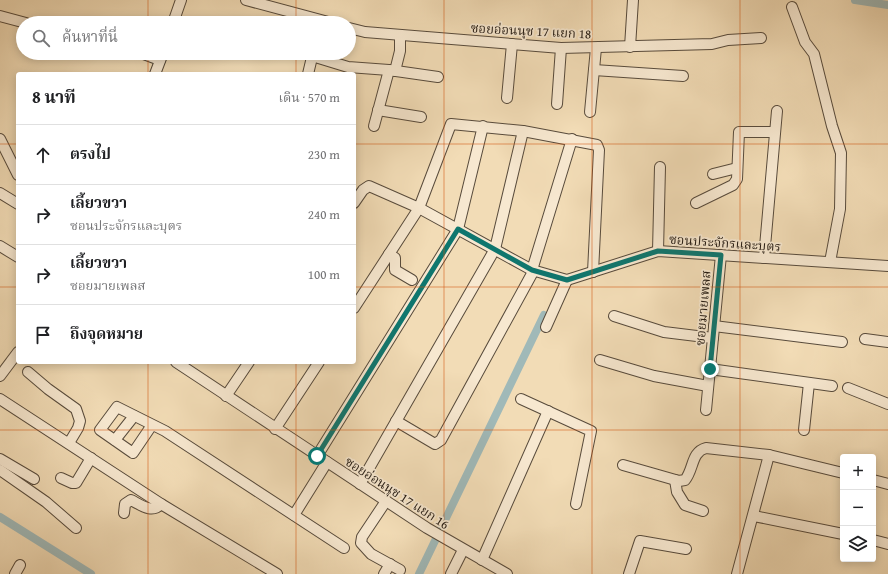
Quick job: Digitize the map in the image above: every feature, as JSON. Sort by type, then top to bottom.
[{"type":"street","points":[[175,16],[181,0]]},
{"type":"street","points":[[246,0],[302,16]]},
{"type":"street","points":[[630,47],[633,0]]},
{"type":"street","points":[[792,7],[805,42],[814,54],[832,126],[841,153],[840,209],[830,262]]},
{"type":"street","points":[[0,16],[16,20]]},
{"type":"street","name":"ซอยอ่อนนุช 17 แยก 18","points":[[356,30],[364,32],[561,48],[712,44],[728,40],[761,38]]},
{"type":"street","points":[[374,126],[378,110],[400,51],[400,35]]},
{"type":"street","points":[[507,98],[512,44]]},
{"type":"street","points":[[556,104],[561,48]]},
{"type":"street","points":[[590,112],[596,48]]},
{"type":"street","points":[[155,72],[160,60]]},
{"type":"street","points":[[308,72],[311,60]]},
{"type":"street","points":[[323,60],[347,71],[392,71],[438,77]]},
{"type":"street","points":[[594,70],[683,76]]},
{"type":"street","points":[[378,110],[421,117]]},
{"type":"street","points":[[764,258],[777,111]]},
{"type":"street","points":[[356,305],[419,208],[449,126],[454,123],[523,131],[594,144],[599,150],[593,272]]},
{"type":"street","points":[[317,456],[458,229],[483,126]]},
{"type":"street","points":[[360,484],[495,249],[523,131]]},
{"type":"street","points":[[696,203],[733,185],[737,179],[739,132],[775,132]]},
{"type":"street","points":[[396,421],[435,444],[441,440],[533,270],[572,139]]},
{"type":"street","points":[[1,143],[16,171]]},
{"type":"street","points":[[658,251],[660,167]]},
{"type":"street","points":[[713,174],[738,168]]},
{"type":"street","points":[[356,200],[363,190],[369,186],[419,208],[533,270],[567,280],[546,327]]},
{"type":"street","points":[[0,193],[16,203]]},
{"type":"street","points":[[0,246],[16,256]]},
{"type":"street","name":"ซอนประจักรและบุตร","points":[[567,280],[658,251],[888,266]]},
{"type":"street","points":[[389,254],[395,258],[395,270],[412,280]]},
{"type":"street","name":"ซอยมายเพลส","points":[[706,410],[721,255]]},
{"type":"street","points":[[614,316],[664,332],[713,338]]},
{"type":"street","points":[[714,326],[842,342]]},
{"type":"street","points":[[865,339],[888,342]]},
{"type":"street","points":[[0,376],[16,355]]},
{"type":"street","points":[[600,360],[654,376],[708,386]]},
{"type":"street","name":"ซอยอ่อนนุช 17 แยก 16","points":[[179,364],[427,528],[507,574]]},
{"type":"street","points":[[226,396],[248,364]]},
{"type":"street","points":[[276,429],[318,364]]},
{"type":"street","points":[[710,369],[832,386]]},
{"type":"street","points":[[28,372],[48,389],[76,409],[80,421],[78,428],[69,443]]},
{"type":"street","points":[[804,430],[809,383]]},
{"type":"street","points":[[848,388],[888,404]]},
{"type":"street","points":[[0,399],[161,504],[277,574]]},
{"type":"street","points":[[521,399],[591,431],[576,504]]},
{"type":"street","points":[[152,425],[133,452],[100,430],[117,407],[165,431],[344,548]]},
{"type":"street","points":[[482,560],[548,411]]},
{"type":"street","points":[[115,440],[134,416]]},
{"type":"street","points":[[623,465],[675,480],[685,480],[688,477],[699,449],[706,448],[769,455],[840,472]]},
{"type":"street","points":[[737,574],[754,516],[769,455]]},
{"type":"street","points":[[61,478],[72,483],[76,483],[92,458]]},
{"type":"street","points":[[0,459],[34,480]]},
{"type":"street","points":[[294,515],[327,462]]},
{"type":"street","points":[[0,470],[46,502],[76,528]]},
{"type":"street","points":[[675,480],[677,492],[685,505],[703,511]]},
{"type":"street","points":[[876,481],[888,484]]},
{"type":"street","points":[[124,513],[125,504],[131,500],[153,509],[157,508],[161,504]]},
{"type":"street","points":[[386,501],[362,537],[361,542],[371,554],[400,570]]},
{"type":"street","points":[[754,516],[840,533]]},
{"type":"street","points":[[630,574],[640,541],[686,549]]},
{"type":"street","points":[[876,541],[888,544]]},
{"type":"street","points":[[451,574],[464,550]]},
{"type":"street","points":[[384,574],[390,564]]},
{"type":"waterway","points":[[855,0],[888,5]]},
{"type":"waterway","points":[[419,574],[544,315]]},
{"type":"waterway","points":[[0,517],[91,574]]},
{"type":"route","points":[[317,456],[458,229],[532,270],[567,280],[579,278],[658,251],[721,255],[710,369]]}]
